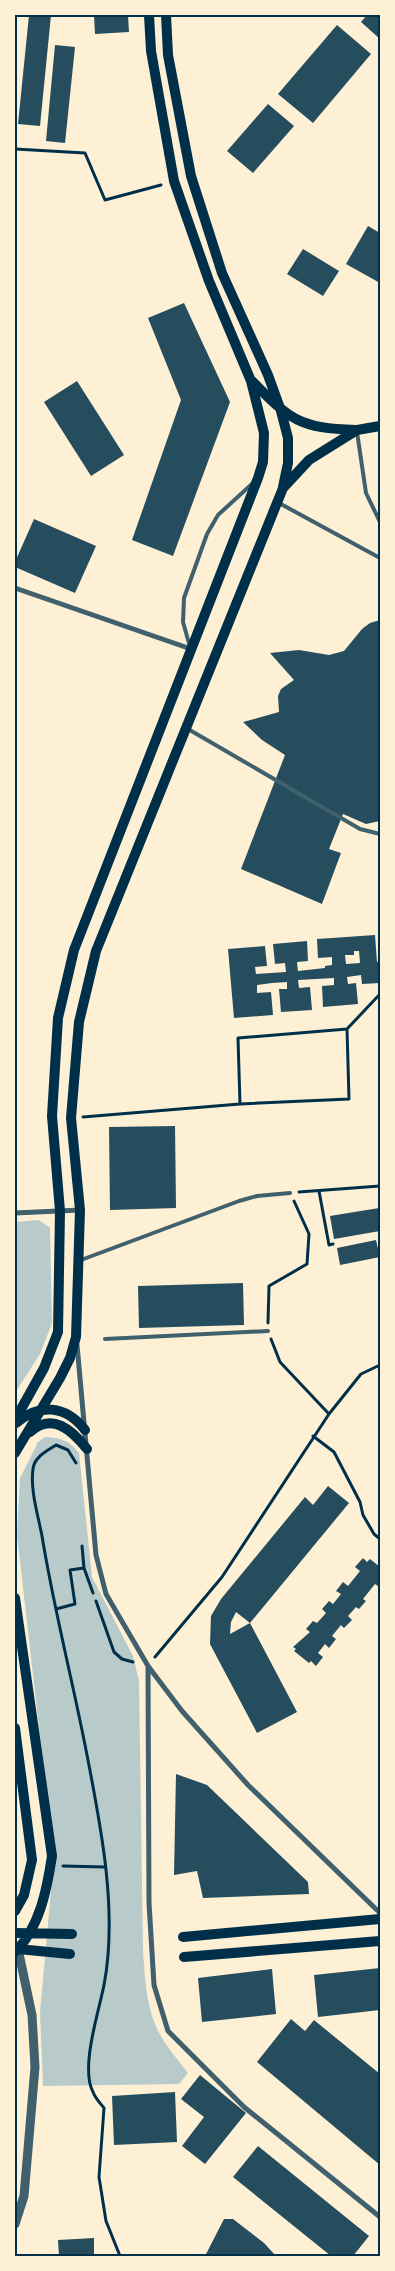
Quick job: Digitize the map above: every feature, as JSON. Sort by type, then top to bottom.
[{"type":"main road","points":[[15,1420],[44,1368],[58,1332],[60,1211],[52,1116],[58,1018],[74,950],[263,462],[264,433],[251,381],[209,282],[174,181],[151,51],[149,15]]},
{"type":"main road","points":[[15,1453],[70,1358],[76,1336],[80,1210],[71,1118],[79,1022],[96,951],[283,488],[288,463],[288,438],[281,411],[268,374],[222,273],[191,176],[168,55],[166,15]]},
{"type":"main road","points":[[251,381],[281,411],[307,425],[357,430],[380,426]]},
{"type":"main road","points":[[283,488],[309,460],[357,430]]},
{"type":"main road","points":[[15,1424],[31,1412],[41,1409],[61,1410],[77,1419],[85,1430]]},
{"type":"main road","points":[[24,1437],[37,1425],[49,1422],[59,1424],[78,1438],[87,1450]]},
{"type":"main road","points":[[15,1598],[52,1856],[45,1897],[29,1932],[16,1949]]},
{"type":"main road","points":[[15,1728],[32,1860],[24,1895],[15,1911]]},
{"type":"main road","points":[[183,1937],[380,1919]]},
{"type":"main road","points":[[15,1932],[72,1934]]},
{"type":"main road","points":[[184,1957],[380,1941]]},
{"type":"main road","points":[[16,1949],[70,1954]]},
{"type":"street","points":[[15,588],[190,649]]},
{"type":"street","points":[[15,1213],[80,1210]]},
{"type":"street","points":[[76,1336],[96,1556],[106,1594],[148,1666],[182,1711],[248,1785],[380,1913]]},
{"type":"street","points":[[148,1666],[149,1912],[154,1985],[168,2031],[244,2107],[380,2217]]},
{"type":"street","points":[[15,2224],[24,2196],[35,2067],[32,2015],[16,1949]]},
{"type":"lane","points":[[357,430],[366,494],[380,522]]},
{"type":"lane","points":[[190,649],[182,611],[184,598],[207,534],[218,515],[258,478]]},
{"type":"lane","points":[[277,502],[380,558]]},
{"type":"lane","points":[[186,728],[360,829],[380,834]]},
{"type":"lane","points":[[79,1261],[240,1201],[257,1196],[290,1193]]},
{"type":"lane","points":[[105,1339],[268,1332]]},
{"type":"path","points":[[15,150],[85,153],[105,200],[174,181]]},
{"type":"path","points":[[240,1104],[238,1038],[347,1029],[380,994]]},
{"type":"path","points":[[71,1118],[240,1104],[349,1099],[347,1029]]},
{"type":"path","points":[[329,1414],[280,1362],[268,1332],[270,1286],[307,1264],[309,1234],[290,1193],[380,1186]]},
{"type":"path","points":[[319,1191],[329,1245],[333,1244]]},
{"type":"path","points":[[82,1539],[84,1568],[114,1652],[122,1659],[148,1666],[222,1577],[329,1414],[361,1374],[380,1365]]},
{"type":"path","points":[[313,1436],[334,1452],[360,1502],[363,1515],[374,1534],[380,1539]]},
{"type":"path","points":[[77,1472],[76,1462],[68,1450],[56,1445],[41,1454],[32,1467],[37,1511],[90,1769],[105,1867],[109,1914],[104,1982],[91,2044],[88,2072],[92,2092],[104,2108],[99,2177],[106,2221],[120,2256]]},
{"type":"path","points":[[56,1609],[75,1604],[70,1570],[84,1568]]},
{"type":"path","points":[[73,1866],[105,1867]]},
{"type":"shaded area","points":[[39,1220],[50,1228],[52,1323],[40,1354],[15,1393],[15,1222]]},
{"type":"shaded area","points":[[45,1437],[64,1440],[79,1453],[92,1577],[133,1656],[139,1681],[143,1950],[146,1984],[149,2006],[157,2028],[168,2047],[188,2073],[179,2084],[43,2086],[40,2012],[54,1858],[17,1535],[20,1478],[38,1442]]},
{"type":"building","points":[[29,15],[51,15],[40,126],[18,124]]},
{"type":"building","points":[[94,15],[128,15],[129,32],[95,34]]},
{"type":"building","points":[[367,15],[380,15],[380,39],[361,22]]},
{"type":"building","points":[[337,25],[371,54],[313,123],[278,94]]},
{"type":"building","points":[[55,45],[75,47],[65,143],[46,141]]},
{"type":"building","points":[[268,104],[294,126],[253,173],[227,151]]},
{"type":"building","points":[[368,226],[380,233],[380,283],[346,264]]},
{"type":"building","points":[[303,249],[339,271],[323,296],[287,274]]},
{"type":"building","points":[[184,303],[230,402],[173,556],[132,540],[181,400],[148,318]]},
{"type":"building","points":[[77,381],[124,455],[91,476],[44,402]]},
{"type":"building","points":[[34,519],[96,546],[75,593],[15,567],[15,562]]},
{"type":"building","points":[[380,620],[380,821],[366,824],[343,814],[329,849],[341,853],[322,904],[241,869],[285,755],[262,740],[243,722],[279,712],[278,696],[281,689],[294,680],[270,653],[299,650],[329,655],[344,651],[362,629],[370,623]]},
{"type":"building","points":[[375,935],[377,962],[380,961],[380,983],[362,984],[361,975],[347,977],[348,984],[356,983],[358,1004],[323,1007],[322,986],[334,985],[334,978],[298,980],[299,988],[310,987],[312,1010],[281,1012],[279,989],[287,989],[287,982],[257,985],[257,993],[271,992],[273,1015],[234,1018],[228,949],[265,946],[267,966],[255,967],[256,974],[286,972],[285,963],[275,964],[273,944],[307,941],[308,961],[297,962],[298,971],[325,968],[325,966],[332,965],[332,957],[318,958],[317,939]],"holes":[[[354,951],[359,951],[360,963],[346,964],[345,955],[354,955]]]},
{"type":"building","points":[[175,1126],[176,1208],[110,1210],[109,1127]]},
{"type":"building","points":[[379,1208],[380,1231],[334,1239],[330,1216]]},
{"type":"building","points":[[376,1240],[380,1257],[340,1265],[337,1248]]},
{"type":"building","points":[[243,1283],[244,1325],[139,1328],[138,1286]]},
{"type":"building","points":[[328,1486],[349,1503],[250,1623],[297,1712],[257,1733],[210,1644],[211,1616],[221,1599],[305,1497],[313,1505]],"holes":[[[236,1612],[250,1623],[230,1634],[231,1622]]]},
{"type":"building","points":[[363,1558],[367,1562],[370,1559],[380,1567],[380,1584],[378,1586],[375,1584],[363,1599],[366,1601],[359,1609],[356,1607],[348,1616],[352,1620],[344,1628],[341,1625],[332,1636],[336,1639],[329,1648],[325,1644],[318,1653],[323,1657],[316,1666],[311,1661],[309,1663],[294,1651],[296,1649],[293,1647],[310,1632],[306,1629],[313,1621],[317,1623],[326,1613],[322,1609],[329,1601],[333,1604],[341,1594],[336,1591],[343,1582],[348,1586],[360,1571],[355,1567]]},
{"type":"building","points":[[176,1774],[207,1785],[308,1882],[309,1894],[203,1898],[197,1871],[174,1875]]},
{"type":"building","points":[[380,1968],[380,2010],[318,2017],[314,1975]]},
{"type":"building","points":[[272,1969],[276,2014],[202,2022],[198,1978]]},
{"type":"building","points":[[291,2019],[305,2031],[314,2020],[380,2074],[380,2165],[257,2062]]},
{"type":"building","points":[[200,2075],[246,2113],[205,2164],[182,2146],[204,2117],[181,2099]]},
{"type":"building","points":[[175,2092],[177,2142],[114,2145],[112,2096]]},
{"type":"building","points":[[258,2146],[369,2236],[353,2256],[331,2256],[233,2177]]},
{"type":"building","points":[[224,2219],[233,2219],[264,2243],[276,2256],[205,2256]]},
{"type":"building","points":[[94,2238],[94,2256],[59,2256],[58,2240]]}]
